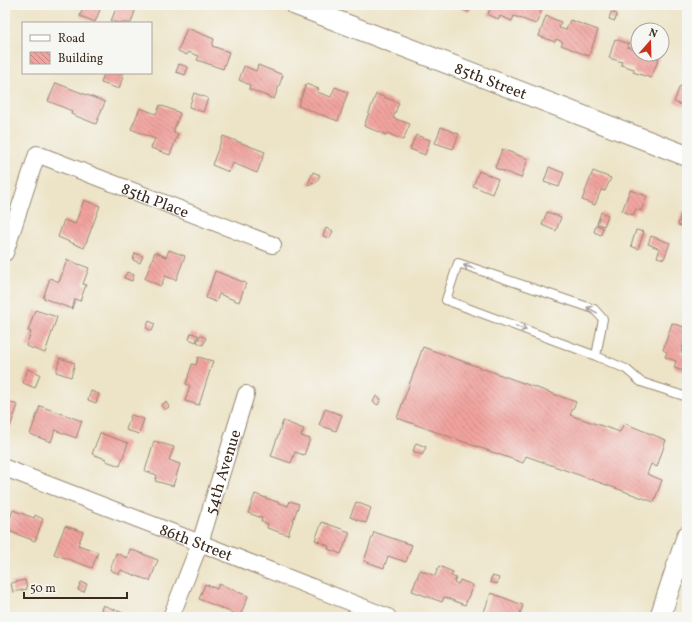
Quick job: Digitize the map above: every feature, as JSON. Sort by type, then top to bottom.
[{"type":"street","name":"85th Street","points":[[296,5],[687,156]]},
{"type":"street","name":"85th Place","points":[[5,253],[37,154],[273,245]]},
{"type":"street","name":"54th Avenue","points":[[171,617],[200,543],[246,394]]},
{"type":"street","name":"86th Street","points":[[5,468],[388,617]]},
{"type":"street","points":[[660,617],[687,536]]},
{"type":"lane","points":[[596,356],[603,319],[594,309],[458,263],[446,300],[596,356],[626,369],[641,382],[687,397]]},
{"type":"building","points":[[84,5],[96,5],[101,7],[95,22],[80,16]]},
{"type":"building","points":[[127,5],[136,8],[131,22],[111,21],[117,6],[125,9]]},
{"type":"building","points":[[452,5],[472,5],[469,12]]},
{"type":"building","points":[[491,5],[539,5],[543,7],[536,24],[514,16],[512,21],[500,16],[499,19],[488,15]]},
{"type":"building","points":[[611,12],[617,14],[615,21],[609,19]]},
{"type":"building","points":[[546,16],[561,22],[559,28],[566,30],[570,20],[598,30],[589,56],[561,45],[563,42],[556,39],[555,42],[539,36]]},
{"type":"building","points":[[187,28],[214,39],[212,46],[229,52],[223,69],[197,60],[199,56],[188,52],[187,55],[178,51]]},
{"type":"building","points":[[615,39],[629,44],[627,47],[630,48],[630,62],[657,62],[651,78],[633,72],[634,69],[621,65],[622,62],[609,58]]},
{"type":"building","points":[[179,64],[188,67],[185,75],[176,72]]},
{"type":"building","points":[[258,65],[283,75],[274,99],[249,89],[250,85],[239,80],[244,66],[256,71]]},
{"type":"building","points":[[104,74],[124,74],[119,89],[101,83]]},
{"type":"building","points":[[56,83],[105,102],[96,124],[71,114],[72,111],[48,101]]},
{"type":"building","points":[[306,84],[319,89],[317,92],[331,97],[335,87],[348,92],[338,121],[298,106]]},
{"type":"building","points":[[680,86],[687,88],[687,107],[674,102]]},
{"type":"building","points":[[194,93],[208,98],[203,112],[189,107]]},
{"type":"building","points":[[376,94],[399,103],[393,118],[410,124],[403,140],[364,126]]},
{"type":"building","points":[[160,105],[180,113],[173,132],[178,134],[170,155],[151,148],[155,139],[131,129],[140,108],[156,114]]},
{"type":"building","points":[[441,127],[459,134],[453,149],[435,143]]},
{"type":"building","points":[[416,135],[430,140],[425,155],[410,149]]},
{"type":"building","points":[[223,136],[265,152],[257,173],[233,163],[229,172],[212,165]]},
{"type":"building","points":[[502,149],[528,159],[521,178],[495,168]]},
{"type":"building","points":[[549,167],[564,173],[559,187],[544,182]]},
{"type":"building","points":[[479,171],[498,179],[492,194],[473,186]]},
{"type":"building","points":[[593,171],[611,178],[605,191],[601,190],[595,205],[582,200]]},
{"type":"building","points":[[313,172],[320,175],[316,183],[312,182],[311,185],[308,184]]},
{"type":"building","points":[[630,190],[647,196],[641,211],[636,209],[633,215],[622,211]]},
{"type":"building","points":[[84,200],[100,206],[84,248],[58,237],[64,220],[75,224]]},
{"type":"building","points":[[682,211],[687,213],[687,228],[678,225]]},
{"type":"building","points":[[547,212],[561,217],[556,231],[542,225]]},
{"type":"building","points":[[601,212],[608,215],[604,226],[597,224]]},
{"type":"building","points":[[596,225],[603,228],[601,235],[594,232]]},
{"type":"building","points":[[326,228],[333,231],[330,238],[323,236]]},
{"type":"building","points":[[636,230],[644,232],[638,249],[631,246]]},
{"type":"building","points":[[651,236],[670,243],[664,259],[657,257],[660,249],[648,244]]},
{"type":"building","points":[[169,250],[185,256],[176,280],[165,276],[161,286],[145,279],[155,252],[166,257]]},
{"type":"building","points":[[135,253],[143,256],[140,263],[133,260]]},
{"type":"building","points":[[67,260],[89,268],[83,284],[86,285],[80,301],[75,299],[72,309],[43,298],[50,278],[59,282]]},
{"type":"building","points":[[215,271],[246,283],[239,302],[219,294],[216,302],[206,298]]},
{"type":"building","points":[[127,272],[134,275],[132,281],[124,278]]},
{"type":"building","points":[[35,310],[57,317],[45,353],[26,346],[31,332],[28,331]]},
{"type":"building","points":[[149,321],[155,324],[152,331],[146,328]]},
{"type":"building","points":[[672,323],[687,328],[687,333],[681,352],[687,355],[687,372],[674,368],[676,361],[665,357],[667,352],[663,350]]},
{"type":"building","points":[[191,333],[198,335],[196,342],[189,339]]},
{"type":"building","points":[[200,335],[206,338],[203,345],[197,342]]},
{"type":"building","points":[[423,347],[576,402],[570,415],[620,432],[624,423],[666,440],[657,467],[651,464],[647,474],[662,480],[654,502],[526,456],[523,463],[397,418]]},
{"type":"building","points":[[198,357],[213,361],[199,405],[185,401],[190,386],[186,384],[192,364],[196,365]]},
{"type":"building","points":[[60,358],[75,363],[71,377],[56,372]]},
{"type":"building","points":[[28,369],[40,374],[35,388],[23,383]]},
{"type":"building","points":[[91,391],[99,394],[96,403],[88,400]]},
{"type":"building","points":[[376,396],[381,399],[378,405],[373,402]]},
{"type":"building","points":[[5,401],[18,405],[10,427],[5,425]]},
{"type":"building","points":[[166,402],[169,407],[164,410],[161,405]]},
{"type":"building","points":[[40,406],[82,421],[76,438],[55,430],[51,442],[30,434]]},
{"type":"building","points":[[325,409],[342,415],[336,431],[319,425]]},
{"type":"building","points":[[131,415],[144,419],[139,434],[126,430]]},
{"type":"building","points":[[283,421],[304,429],[301,436],[310,439],[304,455],[295,452],[291,463],[271,456]]},
{"type":"building","points":[[100,433],[128,443],[120,466],[92,454]]},
{"type":"building","points":[[154,441],[174,447],[169,460],[180,464],[173,486],[155,481],[157,475],[145,471]]},
{"type":"building","points":[[416,443],[426,447],[422,455],[413,451]]},
{"type":"building","points":[[255,494],[288,506],[290,501],[299,504],[288,535],[267,528],[268,524],[261,521],[262,518],[248,513]]},
{"type":"building","points":[[356,502],[371,508],[366,523],[350,517]]},
{"type":"building","points":[[13,510],[34,518],[35,515],[43,519],[35,541],[6,530]]},
{"type":"building","points":[[322,522],[350,532],[341,554],[328,549],[329,546],[315,540]]},
{"type":"building","points":[[65,526],[83,532],[78,545],[98,552],[92,568],[54,554]]},
{"type":"building","points":[[374,532],[412,545],[406,562],[388,556],[384,568],[364,561]]},
{"type":"building","points":[[130,549],[158,560],[150,581],[121,570],[119,574],[110,570],[116,553],[127,558]]},
{"type":"building","points":[[439,566],[453,572],[451,576],[456,578],[454,583],[458,584],[460,580],[473,585],[465,605],[444,597],[442,602],[412,591],[420,570],[435,576]]},
{"type":"building","points":[[492,576],[499,578],[497,584],[490,582]]},
{"type":"building","points":[[25,580],[27,589],[13,592],[11,583]]},
{"type":"building","points":[[81,582],[87,584],[84,592],[78,590]]},
{"type":"building","points":[[205,584],[217,589],[219,584],[248,596],[240,616],[199,599]]},
{"type":"building","points":[[491,593],[523,605],[519,617],[482,617]]},
{"type":"building","points":[[103,605],[123,613],[121,617],[98,617]]}]
